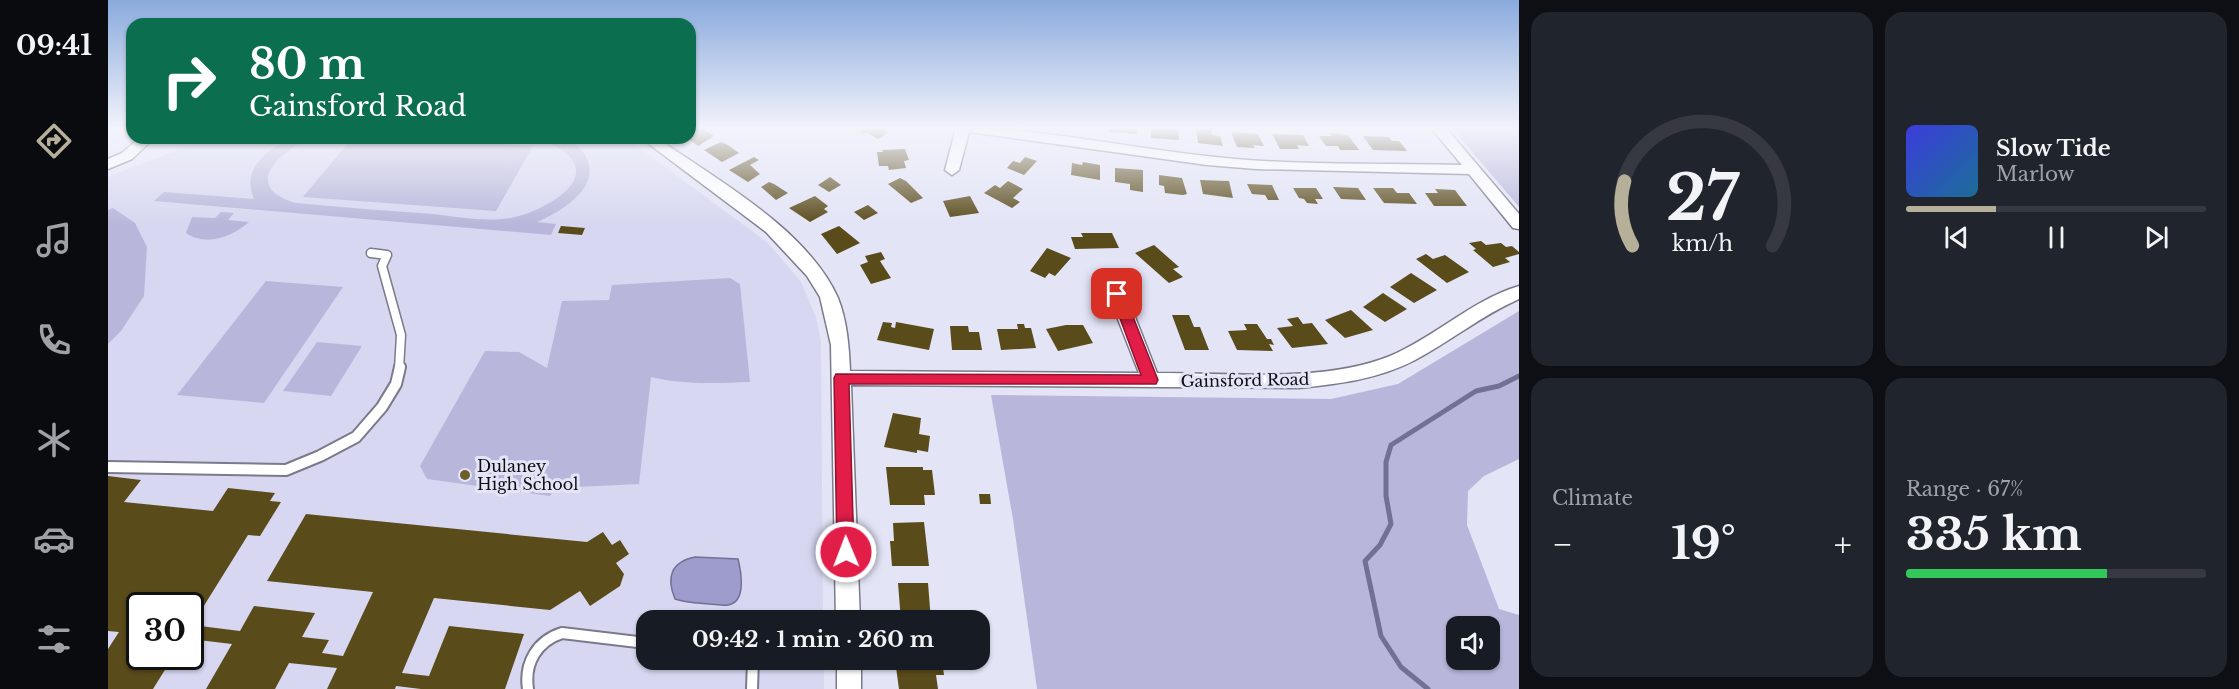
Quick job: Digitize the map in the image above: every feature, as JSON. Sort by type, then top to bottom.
[{"type":"street","points":[[679,160],[771,227],[799,253],[828,297],[835,314],[840,345],[848,610]]},
{"type":"street","points":[[952,170],[955,160]]},
{"type":"street","points":[[1201,160],[1246,165],[1472,170]]},
{"type":"street","points":[[1464,160],[1519,224]]},
{"type":"street","name":"Gainsford Road","points":[[841,378],[1299,381],[1337,377],[1372,369],[1406,356],[1500,299],[1519,292]]},
{"type":"street","points":[[1117,294],[1150,380]]},
{"type":"street","points":[[849,670],[849,689]]},
{"type":"lane","points":[[108,467],[286,470],[320,456],[356,437],[387,399],[396,384],[401,362],[401,335],[382,266],[387,255],[371,253]]},
{"type":"lane","points":[[528,689],[526,683],[533,654],[550,635],[562,633],[636,642]]},
{"type":"lane","points":[[752,689],[753,670]]},
{"type":"shaded area","name":"Dulaney High School","points":[[151,160],[656,160],[768,243],[801,282],[816,317],[821,343],[823,610],[636,610],[636,670],[824,670],[824,689],[108,689],[108,177]]},
{"type":"shaded area","points":[[277,160],[270,170],[268,179],[270,188],[280,196],[296,203],[472,219],[521,216],[547,204],[570,187],[575,176],[575,165],[571,160],[587,160],[589,178],[577,197],[557,212],[537,222],[556,224],[551,235],[154,201],[164,192],[254,199],[251,179],[258,162]]},
{"type":"shaded area","points":[[334,160],[525,160],[496,211],[303,197]]},
{"type":"shaded area","points":[[1479,160],[1519,160],[1519,207]]},
{"type":"shaded area","points":[[113,208],[135,223],[147,247],[144,296],[121,331],[108,344],[108,210]]},
{"type":"shaded area","points":[[221,212],[234,213],[228,220],[249,222],[227,236],[210,240],[186,233],[192,217],[215,218]]},
{"type":"shaded area","points":[[730,278],[740,284],[750,382],[688,382],[651,377],[639,484],[555,488],[550,496],[427,479],[420,466],[485,351],[519,352],[547,368],[562,301],[609,300],[612,285]]},
{"type":"shaded area","points":[[266,281],[343,287],[264,403],[177,395]]},
{"type":"shaded area","points":[[1519,311],[1519,459],[1484,476],[1468,491],[1467,525],[1499,609],[1519,615],[1519,689],[1037,689],[1013,519],[991,395],[1331,399],[1398,384]]},
{"type":"shaded area","points":[[317,342],[362,346],[331,396],[283,391]]},
{"type":"shaded area","points":[[695,557],[738,559],[741,585],[738,598],[734,603],[721,605],[675,599],[671,584],[673,572],[680,563]]},
{"type":"building","points":[[748,160],[759,160],[750,165],[760,174],[748,182],[729,170]]},
{"type":"building","points":[[878,160],[908,160],[904,161],[906,168],[889,170],[888,166],[879,166]]},
{"type":"building","points":[[1022,160],[1037,161],[1024,175],[1007,168],[1013,161],[1020,163]]},
{"type":"building","points":[[1083,162],[1100,165],[1100,180],[1071,175],[1072,163],[1082,165]]},
{"type":"building","points":[[1115,168],[1143,170],[1143,192],[1130,190],[1130,184],[1115,182]]},
{"type":"building","points":[[1159,175],[1182,178],[1187,194],[1165,193],[1164,186],[1159,185]]},
{"type":"building","points":[[830,177],[841,185],[829,192],[818,185]]},
{"type":"building","points":[[900,178],[923,198],[911,203],[888,184]]},
{"type":"building","points":[[1200,180],[1229,181],[1233,198],[1203,194]]},
{"type":"building","points":[[1008,181],[1023,189],[1013,198],[1020,202],[1012,208],[984,193],[995,185],[1000,188]]},
{"type":"building","points":[[769,182],[788,193],[776,200],[761,187]]},
{"type":"building","points":[[1247,184],[1272,185],[1279,200],[1268,200],[1265,195],[1252,194]]},
{"type":"building","points":[[1333,187],[1358,188],[1366,200],[1341,199]]},
{"type":"building","points":[[1293,188],[1316,188],[1323,199],[1315,199],[1318,204],[1307,203],[1304,199],[1299,198]]},
{"type":"building","points":[[1373,188],[1393,188],[1397,193],[1409,193],[1417,204],[1384,203]]},
{"type":"building","points":[[1435,189],[1455,190],[1467,206],[1434,206],[1425,193],[1438,193]]},
{"type":"building","points":[[815,196],[828,206],[824,209],[828,212],[810,222],[789,208]]},
{"type":"building","points":[[970,196],[979,213],[950,217],[943,201]]},
{"type":"building","points":[[868,205],[878,213],[864,220],[854,212]]},
{"type":"building","points":[[561,226],[585,228],[582,235],[558,233]]},
{"type":"building","points":[[839,226],[860,243],[837,254],[821,234]]},
{"type":"building","points":[[1081,233],[1112,233],[1119,248],[1075,249],[1071,237],[1083,237]]},
{"type":"building","points":[[1481,241],[1486,245],[1501,243],[1506,247],[1512,246],[1519,254],[1505,258],[1510,262],[1493,267],[1473,250],[1476,249],[1469,243]]},
{"type":"building","points":[[1154,245],[1179,267],[1173,269],[1183,277],[1169,283],[1135,253]]},
{"type":"building","points":[[1047,248],[1071,258],[1055,276],[1049,273],[1045,278],[1030,271]]},
{"type":"building","points":[[881,252],[885,259],[880,261],[891,278],[871,284],[860,265],[868,262],[865,256]]},
{"type":"building","points":[[1426,254],[1433,259],[1445,255],[1469,272],[1447,283],[1416,259]]},
{"type":"building","points":[[1411,273],[1437,290],[1414,303],[1390,287]]},
{"type":"building","points":[[1383,293],[1407,309],[1385,322],[1363,307]]},
{"type":"building","points":[[1351,310],[1373,330],[1345,338],[1325,320]]},
{"type":"building","points":[[1172,315],[1189,315],[1194,327],[1200,327],[1209,350],[1185,350]]},
{"type":"building","points":[[1298,317],[1303,324],[1312,323],[1328,344],[1292,348],[1277,328],[1293,326],[1287,319]]},
{"type":"building","points":[[883,322],[892,323],[891,327],[895,328],[896,322],[934,329],[929,350],[877,340]]},
{"type":"building","points":[[1017,324],[1024,324],[1025,328],[1031,328],[1036,348],[1001,350],[997,329],[1018,329]]},
{"type":"building","points":[[1244,324],[1257,324],[1267,339],[1271,339],[1274,345],[1269,344],[1273,351],[1237,350],[1228,331],[1247,330]]},
{"type":"building","points":[[1066,325],[1083,325],[1093,343],[1058,351],[1046,329]]},
{"type":"building","points":[[950,326],[968,326],[969,332],[979,332],[982,350],[952,350]]},
{"type":"building","points":[[893,413],[921,418],[919,434],[930,436],[928,452],[917,450],[917,453],[884,447]]},
{"type":"building","points":[[886,467],[923,467],[923,470],[932,470],[935,495],[924,495],[925,505],[890,505]]},
{"type":"building","name":"Dulaney High School","points":[[108,476],[141,480],[124,502],[213,511],[228,488],[275,493],[270,501],[281,502],[260,536],[248,535],[204,606],[204,592],[126,592],[126,670],[165,670],[153,689],[108,689],[108,649],[119,632],[108,631]]},
{"type":"building","points":[[979,494],[990,494],[991,504],[980,504]]},
{"type":"building","name":"Dulaney High School","points":[[306,514],[587,542],[603,532],[612,545],[620,540],[629,554],[616,563],[624,574],[620,586],[590,606],[580,591],[550,610],[434,598],[402,673],[429,676],[449,626],[524,634],[505,689],[421,689],[396,686],[395,689],[327,689],[337,668],[289,663],[275,689],[206,689],[232,644],[204,641],[204,626],[240,631],[254,606],[315,613],[302,637],[329,640],[322,653],[343,656],[373,592],[267,581]]},
{"type":"building","points":[[924,522],[929,566],[892,566],[890,541],[894,541],[893,523]]},
{"type":"building","points":[[898,583],[928,583],[930,610],[900,610]]},
{"type":"building","points":[[896,670],[943,670],[944,675],[936,675],[938,689],[899,689]]},
{"type":"waterway","points":[[1428,689],[1401,667],[1381,636],[1365,561],[1380,545],[1391,524],[1386,496],[1386,462],[1391,445],[1476,391],[1499,386],[1519,376]]},
{"type":"place","name":"Dulaney High School","points":[[465,475]]},
{"type":"route","points":[[846,552],[841,378],[1150,380],[1117,294]]}]
